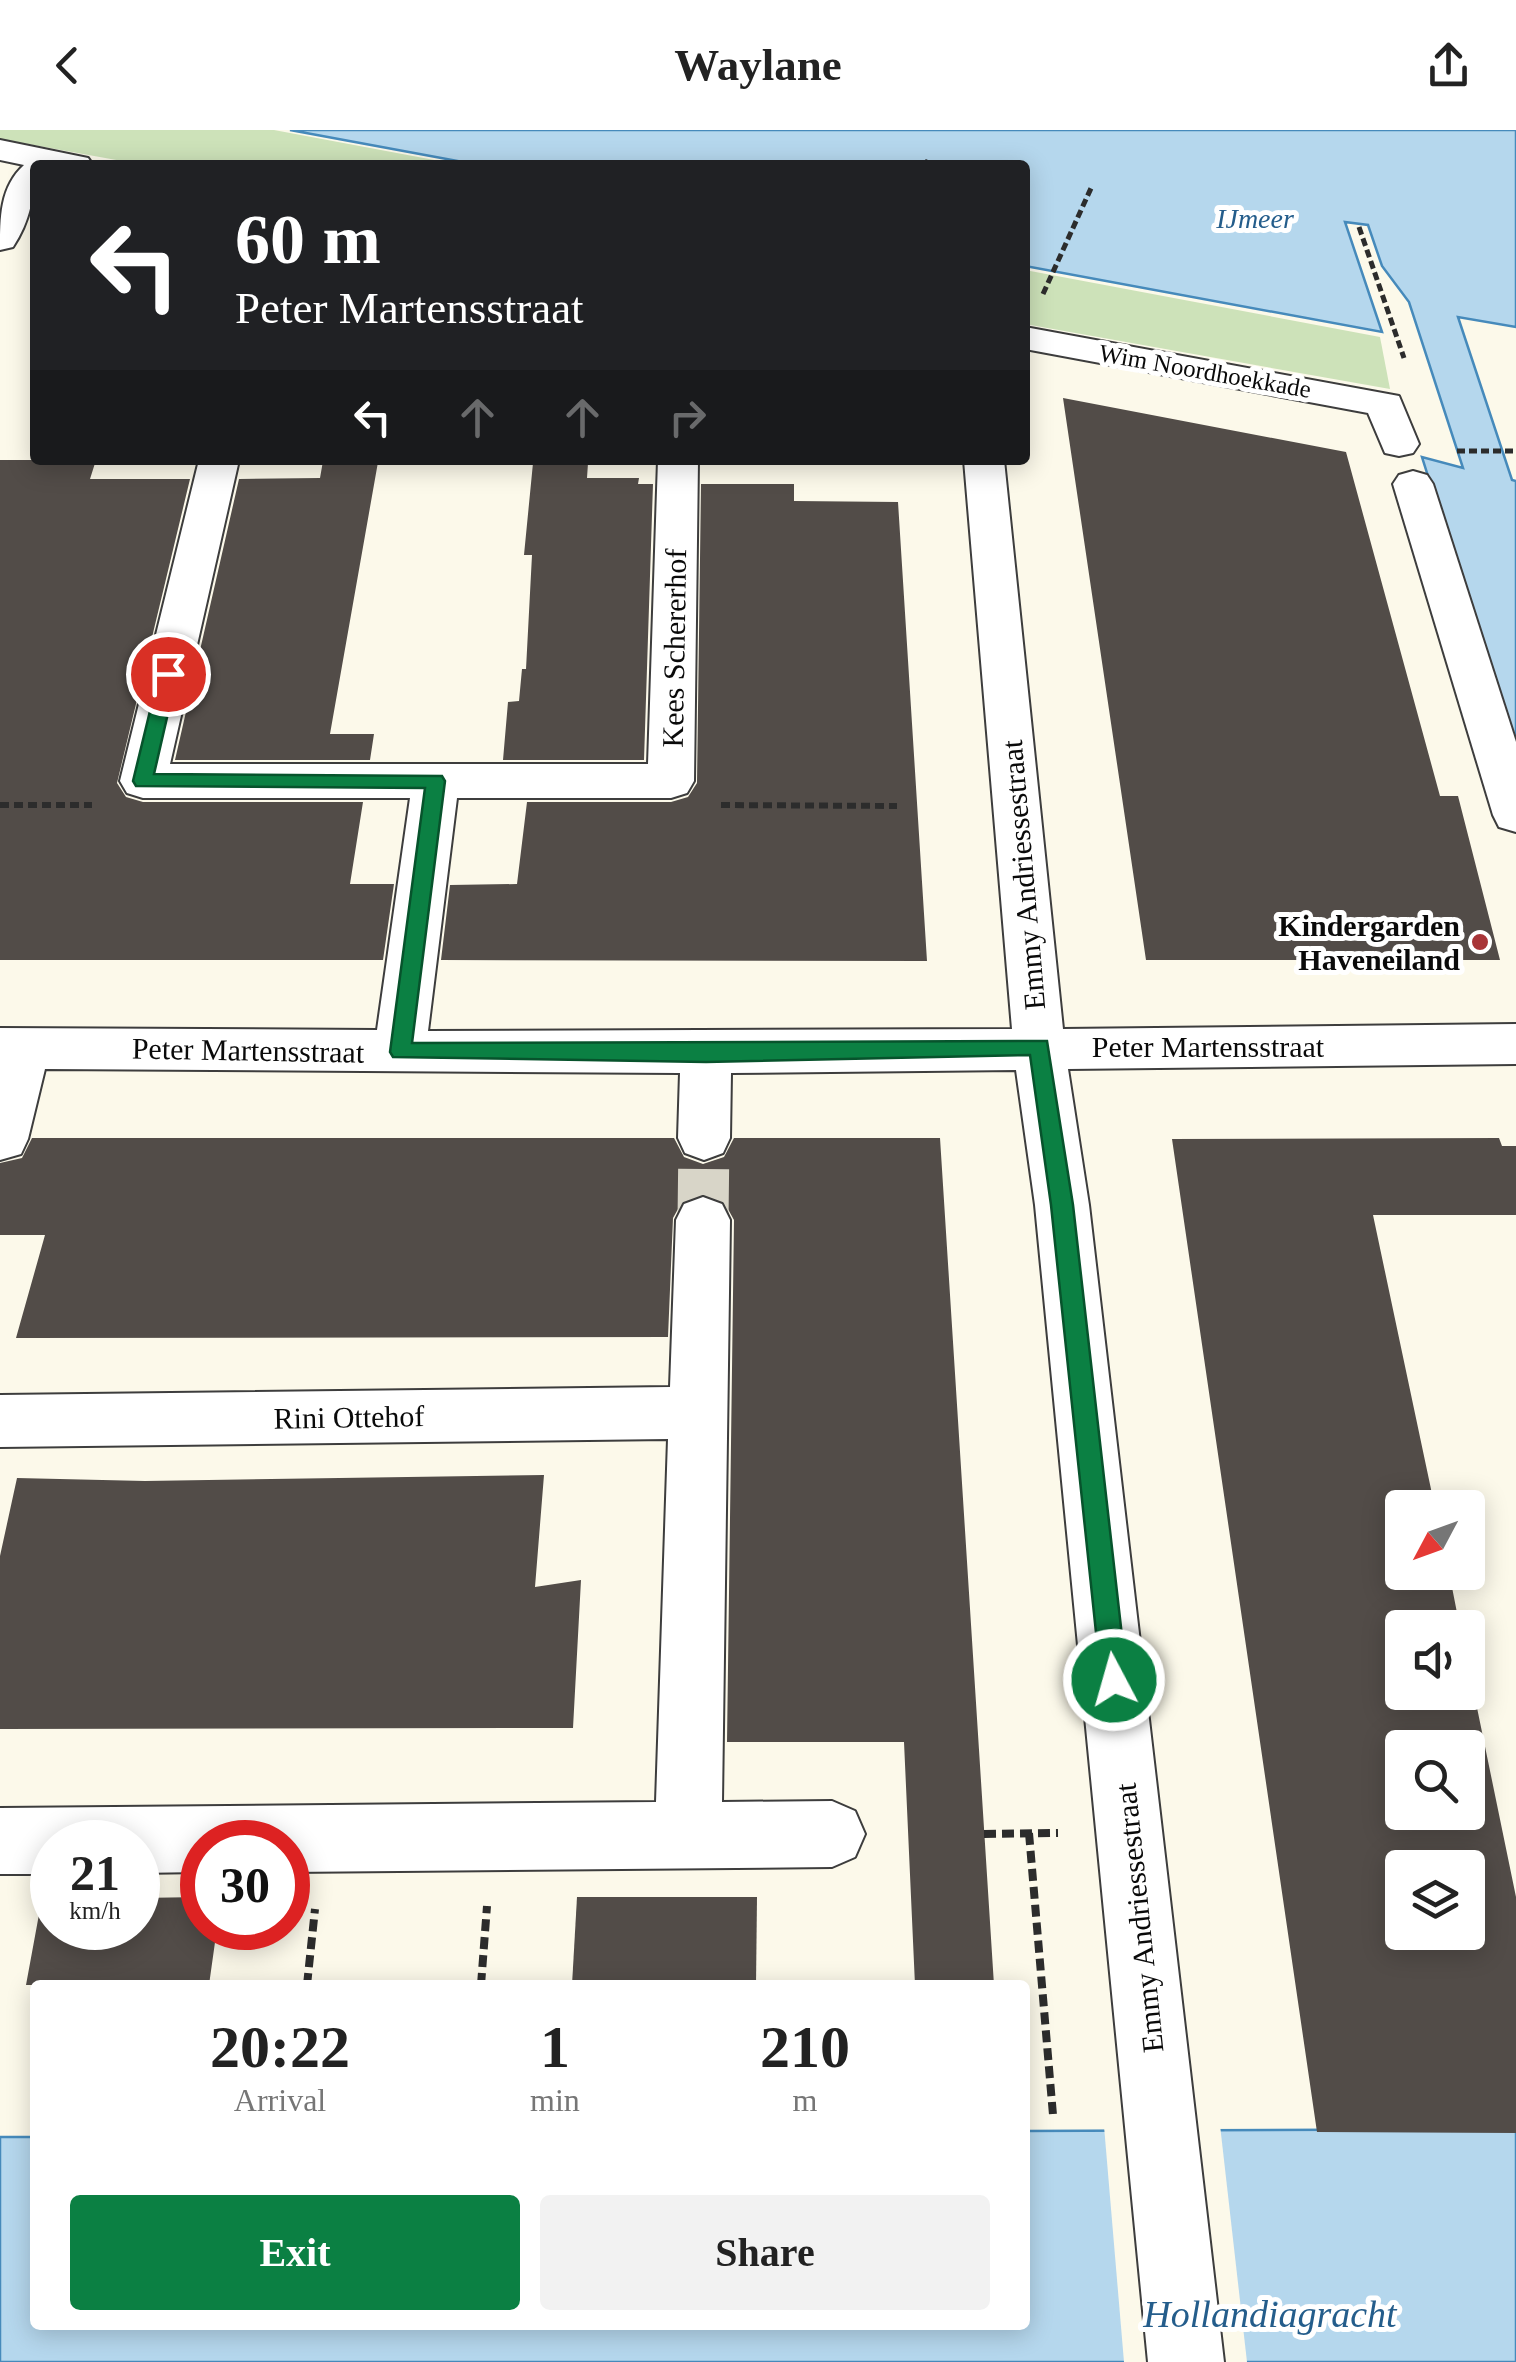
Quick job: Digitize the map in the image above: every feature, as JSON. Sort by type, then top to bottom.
[{"type":"street","points":[[0,150],[32,160]]},
{"type":"street","points":[[0,239],[24,183],[30,179]]},
{"type":"street","name":"Wim Noordhoekkade","points":[[1030,339],[1385,404],[1516,815]]},
{"type":"street","points":[[143,781],[218,465]]},
{"type":"street","name":"Kees Schererhof","points":[[143,781],[671,782],[678,465]]},
{"type":"street","name":"Emmy Andriessestraat","points":[[984,465],[1040,1047],[1062,1205],[1186,2362]]},
{"type":"street","points":[[400,1052],[436,781]]},
{"type":"street","name":"Peter Martensstraat","points":[[12,1048],[706,1053],[1516,1044]]},
{"type":"street","points":[[2,1139],[12,1048]]},
{"type":"street","points":[[704,1138],[706,1053]]},
{"type":"street","points":[[688,1836],[703,1220]]},
{"type":"street","name":"Rini Ottehof","points":[[0,1421],[698,1413]]},
{"type":"street","points":[[0,1841],[832,1834]]},
{"type":"path","points":[[1052,276],[1092,186]]},
{"type":"path","points":[[1359,227],[1389,308]]},
{"type":"path","points":[[1454,451],[1515,451]]},
{"type":"path","points":[[0,805],[120,805],[143,781]]},
{"type":"path","points":[[671,782],[716,805],[897,806]]},
{"type":"path","points":[[1029,1833],[1053,2116]]},
{"type":"green space","points":[[0,130],[274,130],[434,160],[116,160],[0,139]]},
{"type":"green space","points":[[1030,271],[1380,337],[1390,389],[1030,325]]},
{"type":"water","name":"IJmeer","points":[[290,130],[1516,130],[1516,327],[1458,317],[1512,480],[1516,481],[1516,756],[1422,457],[1463,468],[1409,302],[1382,266],[1368,225],[1345,222],[1382,332],[1030,267],[1030,160],[452,160]]},
{"type":"water","name":"Hollandiagracht","points":[[1516,2129],[1516,2362],[0,2362],[0,2137],[30,2137],[30,2330],[1030,2330],[1030,2131]]},
{"type":"pier","points":[[1220,2125],[1247,2362],[1124,2362],[1104,2126]]},
{"type":"building","points":[[1063,398],[1346,452],[1440,796],[1458,796],[1500,960],[1146,960]]},
{"type":"building","points":[[0,460],[30,460],[30,465],[94,465],[90,479],[190,479],[117,783],[126,797],[143,802],[363,802],[350,884],[394,884],[383,960],[0,960]]},
{"type":"building","points":[[322,465],[377,465],[330,734],[374,734],[370,760],[175,760],[239,479],[320,478]]},
{"type":"building","points":[[533,465],[588,465],[587,478],[639,478],[638,484],[653,484],[644,760],[503,760],[508,702],[519,701],[522,669],[526,669],[532,555],[524,555]]},
{"type":"building","points":[[701,484],[794,484],[794,501],[898,502],[927,961],[441,960],[450,885],[517,884],[527,802],[671,802],[688,797],[697,783]]},
{"type":"building","points":[[32,1138],[674,1138],[684,1157],[703,1164],[724,1157],[734,1138],[940,1138],[994,1980],[915,1980],[904,1742],[727,1742],[734,1220],[723,1200],[702,1193],[683,1200],[673,1218],[668,1337],[16,1338],[45,1235],[0,1235],[0,1163],[22,1158]]},
{"type":"building","points":[[1499,1138],[1502,1146],[1516,1146],[1516,1215],[1373,1215],[1431,1490],[1385,1490],[1385,1590],[1453,1590],[1456,1610],[1385,1610],[1385,1710],[1477,1710],[1482,1730],[1385,1730],[1385,1830],[1485,1830],[1485,1747],[1516,1897],[1516,2133],[1317,2132],[1172,1139]]},
{"type":"building","points":[[544,1475],[535,1587],[581,1580],[573,1728],[0,1729],[0,1556],[17,1478],[145,1481]]},
{"type":"building","points":[[180,1897],[180,1950],[214,1950],[210,1980],[30,1980],[30,1985],[26,1985],[32,1950],[160,1950],[160,1898]]},
{"type":"building","points":[[577,1897],[757,1897],[756,1980],[572,1980]]},
{"type":"tunnel","points":[[703,1220],[704,1138]]},
{"type":"place","name":"Kindergarden Haveneiland","points":[[1480,942]]},
{"type":"route","points":[[168,674],[143,781],[436,781],[400,1052],[706,1053],[1040,1047],[1062,1205],[1114,1680]]}]
